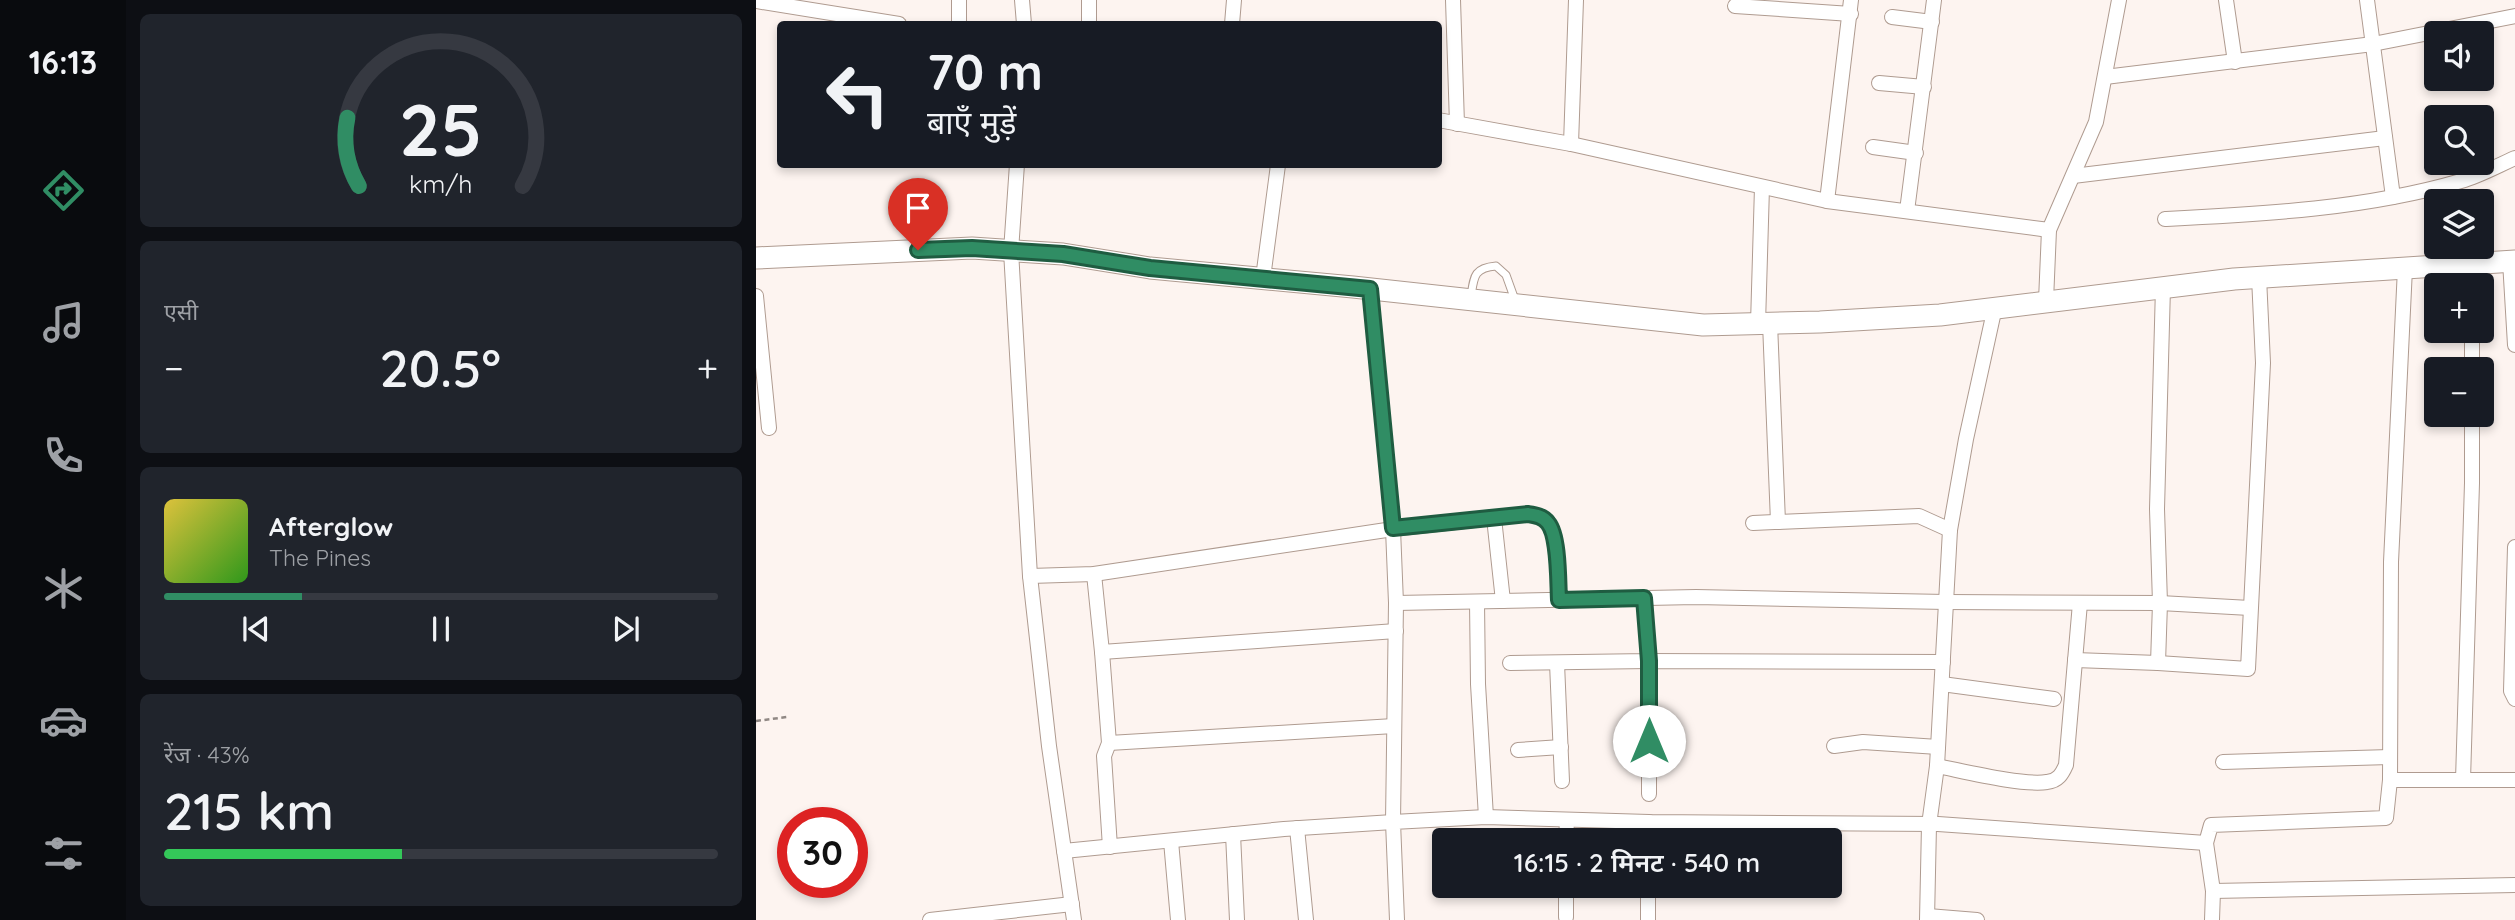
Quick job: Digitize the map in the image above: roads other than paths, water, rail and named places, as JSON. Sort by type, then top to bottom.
[{"type":"street","points":[[959,0],[959,21]]},
{"type":"street","points":[[1022,0],[1024,21]]},
{"type":"street","points":[[1089,0],[1089,21]]},
{"type":"street","points":[[1232,21],[1234,0]]},
{"type":"street","points":[[1453,0],[1457,124]]},
{"type":"street","points":[[1571,144],[1576,0]]},
{"type":"street","points":[[1908,211],[1934,0]]},
{"type":"street","points":[[2046,301],[2049,230],[2096,122],[2119,0]]},
{"type":"street","points":[[2226,0],[2235,62]]},
{"type":"street","points":[[2367,0],[2393,197]]},
{"type":"street","points":[[756,1],[879,21]]},
{"type":"street","points":[[1734,6],[1851,7],[1827,201]]},
{"type":"street","points":[[2105,77],[2373,44],[2515,16]]},
{"type":"street","points":[[1892,17],[1932,22]]},
{"type":"street","points":[[1879,83],[1924,87]]},
{"type":"street","points":[[1442,122],[1571,144],[1827,201],[2049,230]]},
{"type":"street","points":[[2073,176],[2385,138]]},
{"type":"street","points":[[1873,147],[1916,153]]},
{"type":"street","points":[[2165,219],[2281,213],[2393,197],[2463,180],[2515,158]]},
{"type":"street","points":[[1017,168],[1011,251],[1030,576],[1049,746],[1074,920]]},
{"type":"street","points":[[1263,278],[1278,168]]},
{"type":"street","points":[[1762,187],[1764,323],[1778,522]]},
{"type":"street","points":[[756,258],[972,248],[1063,254],[1150,268],[1703,325],[1940,315],[2259,277],[2512,261],[2515,345]]},
{"type":"street","points":[[2473,263],[2473,273]]},
{"type":"street","points":[[2212,920],[2213,891],[2206,843],[2211,825],[2386,818],[2390,780],[2391,562],[2405,268]]},
{"type":"street","points":[[2075,660],[2248,669],[2263,363],[2259,277]]},
{"type":"street","points":[[2158,663],[2160,603],[2157,509],[2163,287]]},
{"type":"street","points":[[1370,289],[1393,528],[1396,603],[1393,822],[1397,920]]},
{"type":"street","points":[[756,296],[769,428]]},
{"type":"street","points":[[1977,920],[1928,918],[1929,825],[1937,766],[1951,530],[1966,439],[1995,307]]},
{"type":"street","points":[[2463,780],[2472,427]]},
{"type":"street","points":[[1030,576],[1094,574],[1393,528],[1528,514],[1539,516],[1548,522],[1554,533],[1559,600]]},
{"type":"street","points":[[1753,523],[1919,516],[1951,530]]},
{"type":"street","points":[[1494,518],[1503,601]]},
{"type":"street","points":[[2515,547],[2511,691],[2515,699]]},
{"type":"street","points":[[1094,574],[1109,743],[1104,756],[1110,847]]},
{"type":"street","points":[[1396,603],[1710,597],[2160,603],[2250,608]]},
{"type":"street","points":[[1644,598],[1649,661],[1649,794]]},
{"type":"street","points":[[1477,602],[1478,684],[1486,817]]},
{"type":"street","points":[[1937,766],[2033,783],[2050,782],[2061,776],[2066,765],[2080,603]]},
{"type":"street","points":[[1102,652],[1396,631]]},
{"type":"street","points":[[1510,663],[1943,662]]},
{"type":"street","points":[[1557,663],[1562,781]]},
{"type":"street","points":[[1942,684],[2054,699]]},
{"type":"street","points":[[1109,743],[1394,726]]},
{"type":"street","points":[[1833,746],[1863,743],[1938,747]]},
{"type":"street","points":[[1518,750],[1561,747]]},
{"type":"street","points":[[2223,762],[2390,757]]},
{"type":"street","points":[[2390,780],[2515,780]]},
{"type":"street","points":[[1064,852],[1297,828],[1486,817],[1929,825],[2206,843]]},
{"type":"street","points":[[1567,820],[1567,828]]},
{"type":"street","points":[[1649,822],[1649,828]]},
{"type":"street","points":[[1297,828],[1306,920]]},
{"type":"street","points":[[1233,834],[1237,920]]},
{"type":"street","points":[[1171,841],[1178,920]]},
{"type":"street","points":[[2213,891],[2515,885]]},
{"type":"street","points":[[1566,898],[1566,917]]},
{"type":"street","points":[[1648,898],[1648,920]]},
{"type":"street","points":[[930,920],[1072,904]]},
{"type":"lane","points":[[1470,300],[1474,276],[1485,267],[1496,266],[1507,275],[1516,305]]}]
